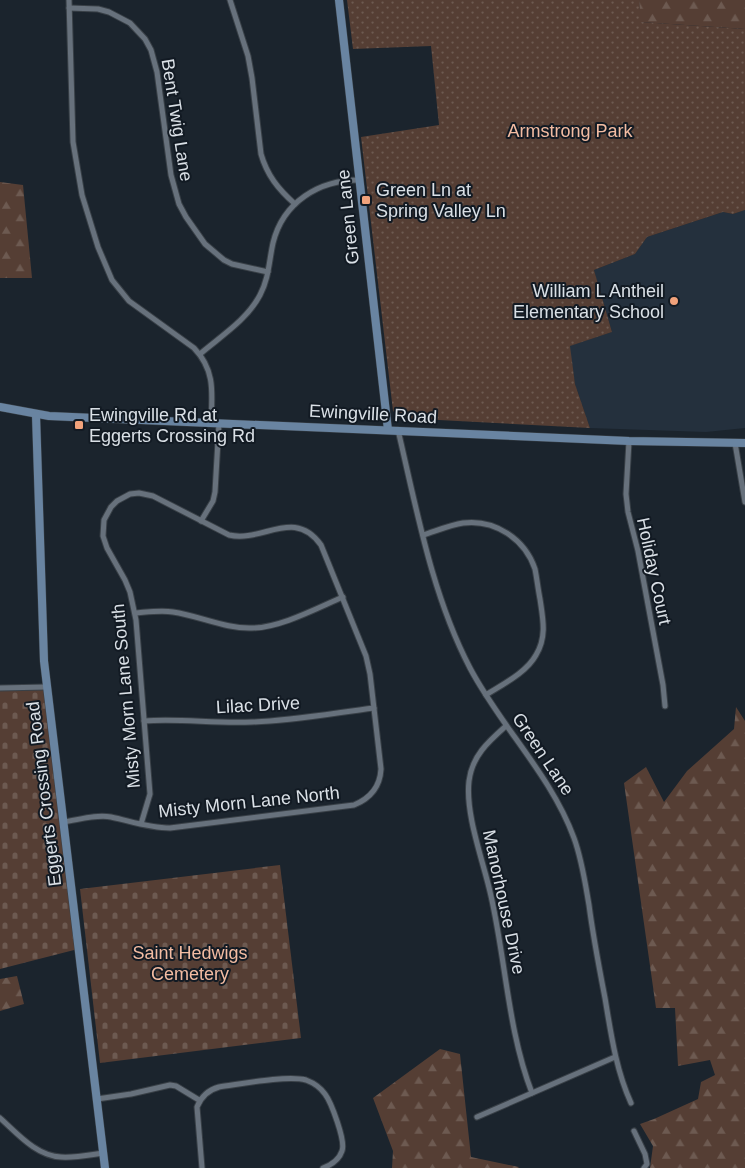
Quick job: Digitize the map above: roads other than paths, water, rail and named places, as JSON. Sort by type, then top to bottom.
[{"type":"street","points":[[69,0],[73,142],[82,195],[98,246],[112,280],[129,301],[194,348],[208,366],[211,375],[215,423],[215,492],[201,521],[228,535],[243,537],[288,526],[311,534],[321,545],[366,656],[374,708]]},
{"type":"street","points":[[230,0],[248,56],[264,165],[276,186],[295,204]]},
{"type":"street","name":"Green Lane","points":[[339,0],[388,430]]},
{"type":"street","name":"Bent Twig Lane","points":[[69,8],[98,9],[109,12],[130,23],[145,39],[156,66],[171,175],[179,204],[205,244],[224,260],[232,264],[268,272]]},
{"type":"street","points":[[200,354],[245,316],[259,296],[268,272],[276,232],[295,204],[305,195],[327,184],[359,180]]},
{"type":"street","name":"Ewingville Road","points":[[0,407],[36,415],[629,441],[745,442]]},
{"type":"street","name":"Eggerts Crossing Road","points":[[36,415],[42,632],[46,687],[105,1168]]},
{"type":"street","name":"Green Lane","points":[[398,430],[423,535],[449,622],[470,669],[506,726],[550,788],[575,840],[585,879],[615,1057],[631,1104]]},
{"type":"street","name":"Holiday Court","points":[[629,441],[626,494],[628,512],[638,551],[665,706]]},
{"type":"street","points":[[734,443],[745,502]]},
{"type":"street","name":"Misty Morn Lane South","points":[[141,824],[150,794],[135,613],[125,580],[105,544],[102,528],[111,506],[130,494],[138,493],[153,496],[201,521]]},
{"type":"street","points":[[423,535],[455,525],[474,523],[494,526],[520,543],[535,570],[543,622],[543,639],[540,648],[524,670],[486,695]]},
{"type":"street","points":[[135,613],[175,612],[239,628],[252,628],[276,624],[343,597]]},
{"type":"street","points":[[0,688],[46,687]]},
{"type":"street","name":"Lilac Drive","points":[[144,721],[169,719],[264,722],[374,708]]},
{"type":"street","name":"Misty Morn Lane North","points":[[63,822],[102,816],[160,828],[170,828],[354,805],[369,797],[378,784],[381,769],[374,708]]},
{"type":"street","name":"Manorhouse Drive","points":[[506,726],[487,743],[478,756],[471,771],[469,789],[474,826],[497,923],[518,1054],[532,1093]]},
{"type":"street","points":[[478,1117],[615,1057]]},
{"type":"street","points":[[202,1168],[196,1116],[199,1100],[219,1086],[295,1078],[315,1084],[326,1095],[344,1142],[340,1156],[323,1168]]},
{"type":"street","points":[[97,1099],[131,1094],[162,1085],[170,1085],[176,1086],[199,1100]]},
{"type":"street","points":[[0,1118],[44,1154],[62,1158],[103,1153]]},
{"type":"street","points":[[634,1131],[645,1154],[647,1164],[644,1168]]},
{"type":"place","name":"Green Ln at Spring Valley Ln","points":[[366,200]]},
{"type":"place","name":"William L Antheil Elementary School","points":[[674,301]]},
{"type":"place","name":"Ewingville Rd at Eggerts Crossing Rd","points":[[79,425]]},
{"type":"park label","name":"Armstrong Park","points":[[570,131]]},
{"type":"park label","name":"Saint Hedwigs Cemetery","points":[[190,963]]}]
